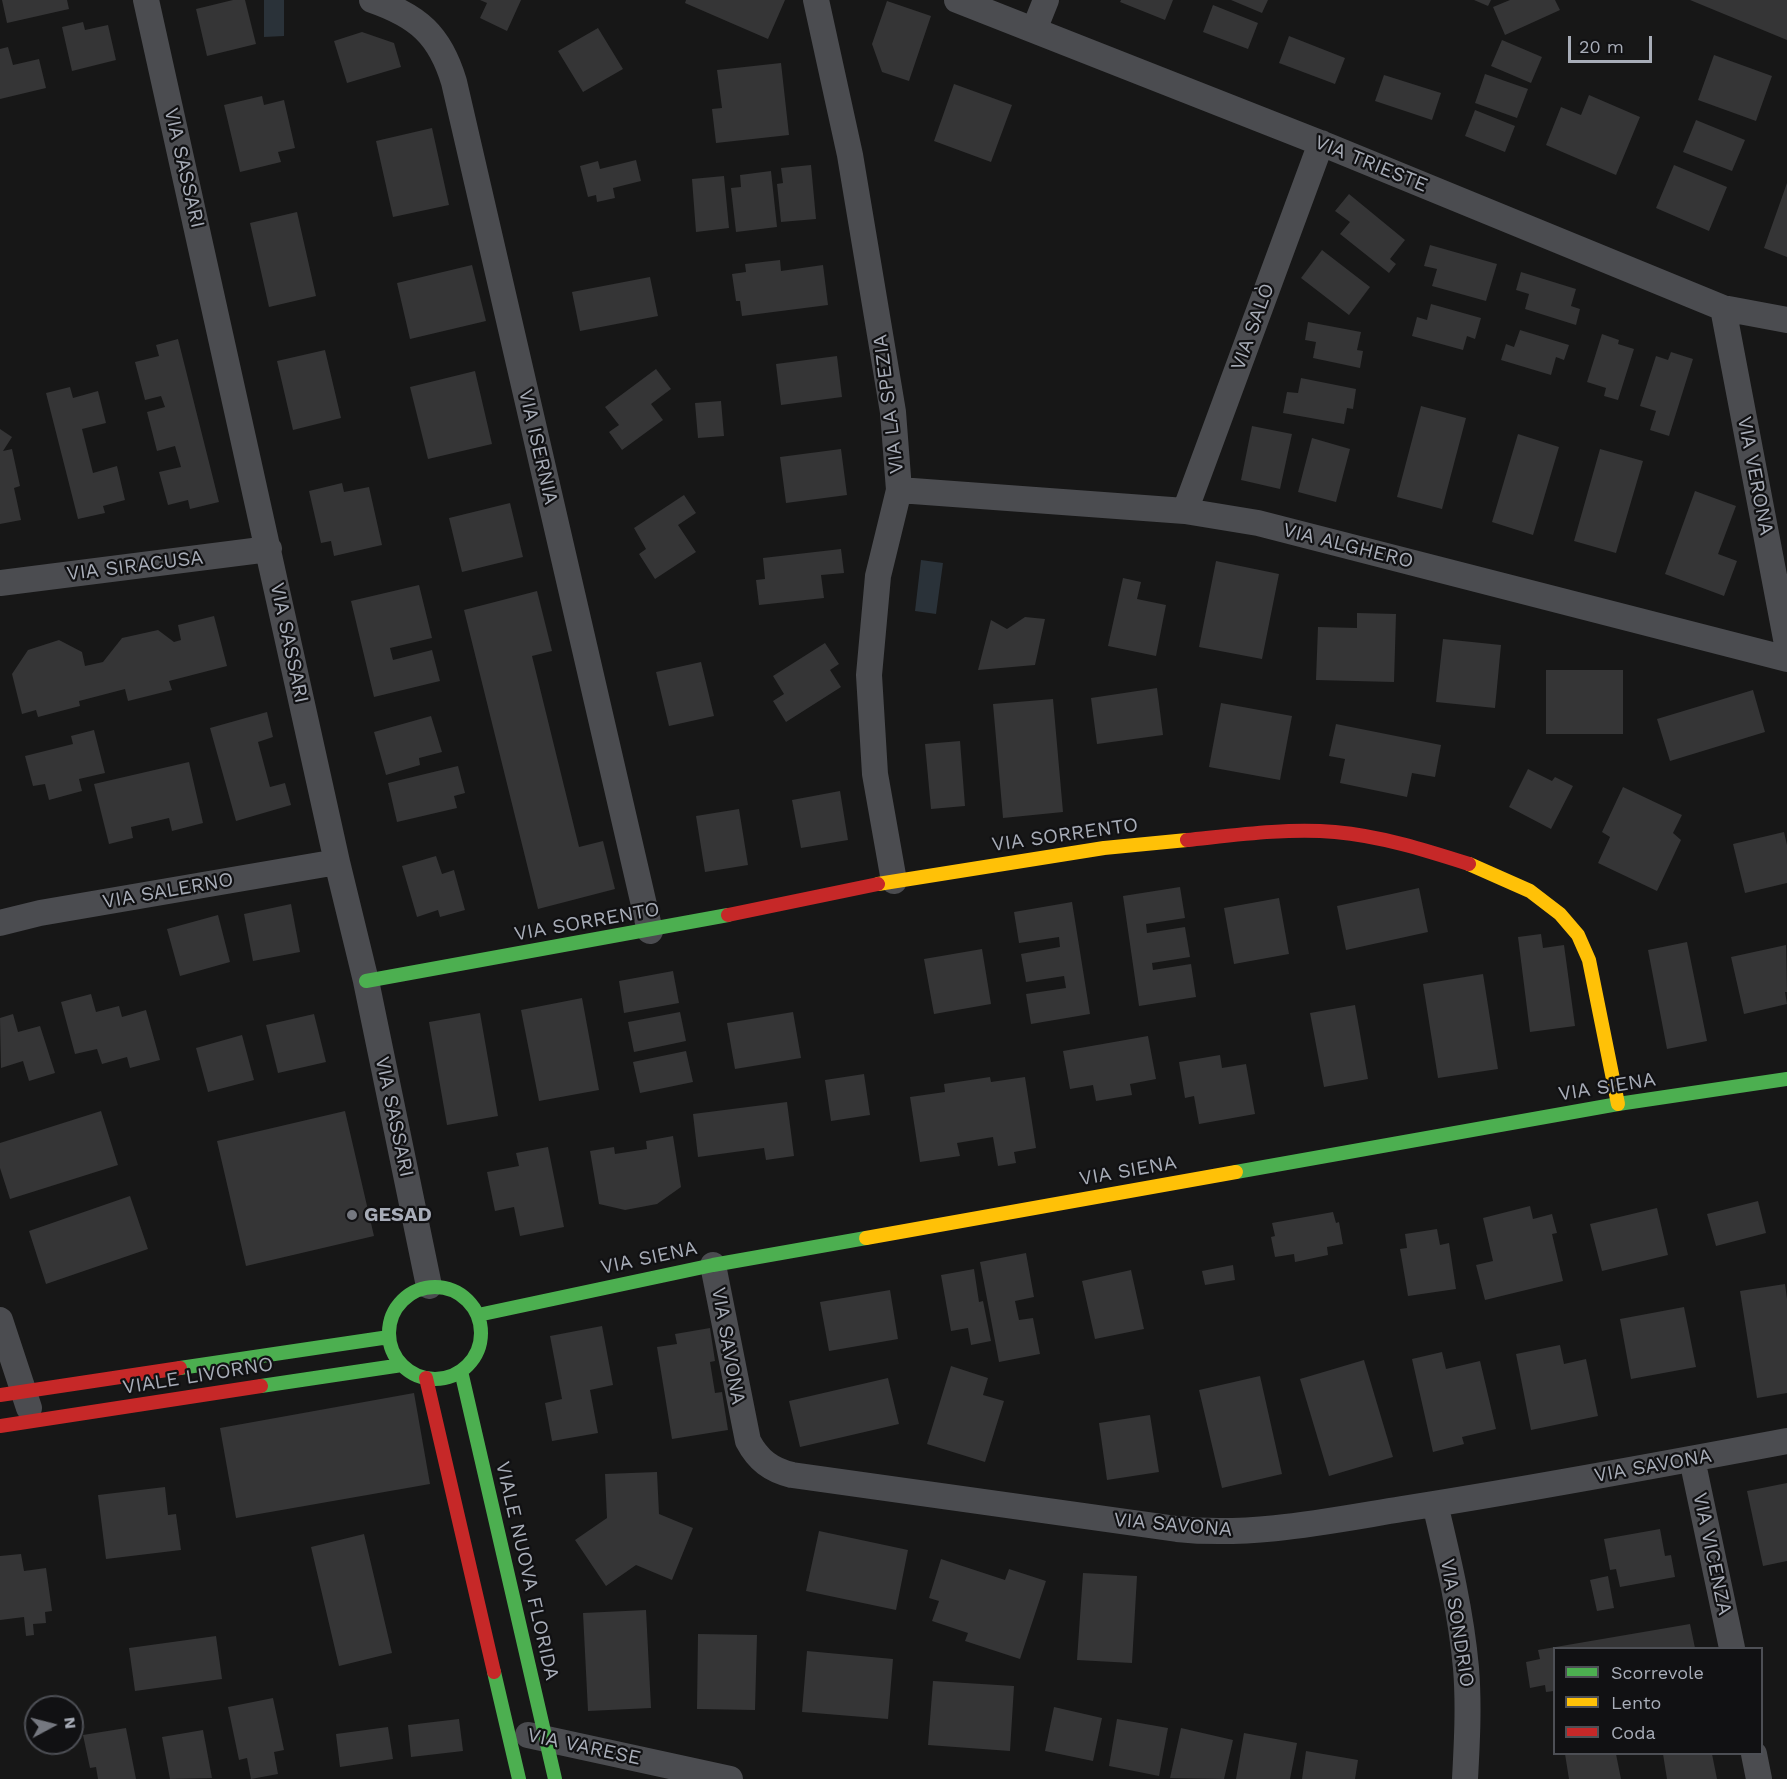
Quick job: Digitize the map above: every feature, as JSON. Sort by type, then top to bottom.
[{"type":"street","name":"VIA SASSARI","points":[[146,0],[337,862],[366,981],[429,1286]]},
{"type":"street","name":"VIA ISERNIA","points":[[372,0],[403,13],[431,33],[447,61],[454,82],[650,931]]},
{"type":"street","name":"VIA LA SPEZIA","points":[[816,0],[842,113],[881,330],[893,412],[899,490],[878,576],[869,660],[875,774],[894,881]]},
{"type":"street","name":"VIA TRIESTE","points":[[957,0],[1321,143],[1723,308],[1787,320]]},
{"type":"street","points":[[1034,30],[1046,0]]},
{"type":"street","name":"VIA SALÒ","points":[[1185,511],[1321,143]]},
{"type":"street","name":"VIA VERONA","points":[[1723,308],[1787,644]]},
{"type":"street","name":"VIA ALGHERO","points":[[899,490],[1185,511],[1293,531],[1787,659]]},
{"type":"street","name":"VIA SIRACUSA","points":[[0,583],[269,549]]},
{"type":"street","name":"VIA SORRENTO","points":[[366,981],[650,931],[894,881],[1104,848],[1286,830],[1362,835],[1449,857],[1497,874],[1530,891],[1560,914],[1574,929],[1593,972],[1618,1104]]},
{"type":"street","name":"VIA SALERNO","points":[[0,923],[40,913],[337,862]]},
{"type":"street","name":"VIA SIENA","points":[[478,1315],[713,1265],[1618,1104],[1787,1078]]},
{"type":"street","name":"VIA SAVONA","points":[[713,1265],[747,1441],[758,1458],[783,1473],[1208,1532],[1274,1528],[1435,1504],[1787,1441]]},
{"type":"street","points":[[429,1286],[444,1287],[459,1292],[470,1302],[478,1315],[482,1330],[480,1346],[473,1360],[461,1371],[438,1379],[426,1378],[402,1365],[393,1352],[389,1337],[392,1316],[403,1298],[416,1290],[429,1286]]},
{"type":"street","points":[[0,1320],[12,1393],[33,1421]]},
{"type":"street","name":"VIALE LIVORNO","points":[[12,1393],[389,1337]]},
{"type":"street","name":"VIALE LIVORNO","points":[[0,1426],[402,1365]]},
{"type":"street","name":"VIALE NUOVA FLORIDA","points":[[461,1371],[555,1779]]},
{"type":"street","points":[[426,1378],[519,1779]]},
{"type":"street","name":"VIA VICENZA","points":[[1692,1459],[1732,1647]]},
{"type":"street","name":"VIA SONDRIO","points":[[1435,1504],[1457,1598],[1466,1669],[1468,1713],[1465,1779]]},
{"type":"street","name":"VIA VARESE","points":[[507,1731],[546,1737],[730,1779]]},
{"type":"street","points":[[1754,1755],[1759,1779]]},
{"type":"shaded area","points":[[264,0],[284,0],[284,36],[264,37]]},
{"type":"shaded area","points":[[921,560],[943,563],[936,614],[915,611]]},
{"type":"building","points":[[2,0],[67,0],[69,9],[7,23]]},
{"type":"building","points":[[233,0],[245,0],[256,44],[207,56],[196,9]]},
{"type":"building","points":[[480,0],[521,0],[507,31],[480,18],[487,3]]},
{"type":"building","points":[[686,0],[785,0],[768,39],[685,3]]},
{"type":"building","points":[[1121,0],[1173,0],[1165,20],[1120,2]]},
{"type":"building","points":[[1231,0],[1268,0],[1262,13]]},
{"type":"building","points":[[1474,0],[1491,0],[1488,6]]},
{"type":"building","points":[[1510,0],[1555,0],[1560,10],[1505,35],[1493,7]]},
{"type":"building","points":[[1690,0],[1787,0],[1787,40]]},
{"type":"building","points":[[887,1],[931,16],[909,81],[882,72],[872,44]]},
{"type":"building","points":[[1213,5],[1258,23],[1248,49],[1203,32]]},
{"type":"building","points":[[83,22],[85,30],[108,25],[116,60],[72,71],[62,27]]},
{"type":"building","points":[[598,28],[623,69],[583,92],[558,51]]},
{"type":"building","points":[[362,32],[394,43],[401,67],[347,83],[334,41]]},
{"type":"building","points":[[1289,36],[1345,58],[1335,84],[1279,63]]},
{"type":"building","points":[[1502,40],[1542,57],[1531,83],[1491,66]]},
{"type":"building","points":[[8,47],[13,65],[39,59],[46,88],[0,99],[0,49]]},
{"type":"building","points":[[1714,55],[1772,76],[1756,121],[1698,100]]},
{"type":"building","points":[[781,63],[789,135],[716,143],[712,109],[722,108],[717,70]]},
{"type":"building","points":[[1485,74],[1528,89],[1517,118],[1475,103]]},
{"type":"building","points":[[1384,75],[1441,93],[1432,120],[1375,101]]},
{"type":"building","points":[[954,84],[1012,105],[991,162],[934,141]]},
{"type":"building","points":[[1589,95],[1640,117],[1616,175],[1546,145],[1561,107],[1581,115]]},
{"type":"building","points":[[262,96],[264,105],[284,100],[295,148],[278,152],[281,162],[240,172],[224,105]]},
{"type":"building","points":[[1475,110],[1515,126],[1505,152],[1465,136]]},
{"type":"building","points":[[1696,120],[1745,140],[1732,171],[1683,152]]},
{"type":"building","points":[[432,128],[449,205],[393,217],[376,141]]},
{"type":"building","points":[[636,160],[641,181],[613,188],[615,198],[597,202],[596,195],[588,197],[580,166],[598,161],[600,169]]},
{"type":"building","points":[[811,165],[816,219],[781,222],[777,184],[783,183],[781,168]]},
{"type":"building","points":[[1674,165],[1727,187],[1709,231],[1656,208]]},
{"type":"building","points":[[771,171],[777,227],[736,232],[731,188],[741,187],[740,175]]},
{"type":"building","points":[[724,176],[729,228],[696,232],[692,179]]},
{"type":"building","points":[[1787,183],[1787,257],[1764,248]]},
{"type":"building","points":[[1349,194],[1405,240],[1390,259],[1396,264],[1389,273],[1340,234],[1350,222],[1335,211]]},
{"type":"building","points":[[297,212],[316,296],[269,307],[250,223]]},
{"type":"building","points":[[1430,245],[1497,264],[1486,301],[1432,286],[1437,269],[1424,266]]},
{"type":"building","points":[[1322,250],[1370,287],[1349,315],[1301,278]]},
{"type":"building","points":[[780,260],[781,271],[823,265],[828,305],[742,316],[740,301],[736,301],[732,274],[746,272],[745,264]]},
{"type":"building","points":[[472,265],[486,321],[410,339],[397,283]]},
{"type":"building","points":[[1521,272],[1576,289],[1571,306],[1580,309],[1576,325],[1525,309],[1529,294],[1516,290]]},
{"type":"building","points":[[650,277],[658,316],[580,331],[572,292]]},
{"type":"building","points":[[1431,304],[1481,318],[1475,339],[1467,336],[1463,350],[1412,336],[1417,317],[1427,320]]},
{"type":"building","points":[[1308,322],[1361,332],[1357,350],[1363,351],[1360,368],[1313,358],[1316,342],[1305,340]]},
{"type":"building","points":[[1520,330],[1569,345],[1564,360],[1556,357],[1551,375],[1501,360],[1506,344],[1514,347]]},
{"type":"building","points":[[1602,334],[1619,340],[1618,344],[1634,349],[1618,400],[1604,396],[1606,388],[1587,382]]},
{"type":"building","points":[[178,339],[219,502],[190,509],[188,500],[168,505],[159,472],[181,467],[175,446],[157,451],[147,412],[165,407],[161,396],[145,400],[135,362],[159,356],[156,345]]},
{"type":"building","points":[[325,350],[341,418],[293,430],[277,361]]},
{"type":"building","points":[[1671,352],[1693,359],[1669,436],[1650,430],[1656,411],[1640,406],[1656,356],[1668,360]]},
{"type":"building","points":[[837,356],[842,397],[781,405],[776,364]]},
{"type":"building","points":[[656,369],[671,389],[651,404],[663,420],[622,450],[609,432],[619,425],[605,407]]},
{"type":"building","points":[[475,371],[492,444],[428,459],[410,387]]},
{"type":"building","points":[[1301,378],[1356,389],[1353,409],[1347,408],[1344,424],[1283,413],[1287,392],[1298,393]]},
{"type":"building","points":[[70,387],[73,398],[98,391],[106,423],[82,429],[93,473],[117,466],[125,500],[103,506],[105,513],[78,519],[46,393]]},
{"type":"building","points":[[721,401],[724,436],[698,438],[695,403]]},
{"type":"building","points":[[1421,406],[1466,418],[1442,509],[1397,497]]},
{"type":"building","points":[[1252,426],[1292,434],[1280,489],[1241,480]]},
{"type":"building","points":[[0,429],[12,437],[3,451],[12,449],[20,486],[14,488],[21,520],[0,524]]},
{"type":"building","points":[[1518,434],[1559,447],[1533,535],[1492,522]]},
{"type":"building","points":[[1312,438],[1350,449],[1336,502],[1298,492]]},
{"type":"building","points":[[841,449],[847,495],[786,503],[780,457]]},
{"type":"building","points":[[1600,449],[1643,461],[1616,553],[1574,541]]},
{"type":"building","points":[[342,483],[344,492],[369,487],[382,545],[334,556],[331,541],[321,543],[309,491]]},
{"type":"building","points":[[1695,491],[1736,506],[1718,554],[1737,561],[1724,596],[1665,574]]},
{"type":"building","points":[[684,495],[696,513],[678,525],[696,552],[655,579],[639,554],[646,549],[634,528]]},
{"type":"building","points":[[510,503],[523,557],[462,572],[449,518]]},
{"type":"building","points":[[841,549],[844,573],[821,575],[824,598],[759,605],[756,580],[765,579],[763,558]]},
{"type":"building","points":[[1216,561],[1279,574],[1262,659],[1199,647]]},
{"type":"building","points":[[1123,578],[1141,582],[1137,599],[1166,605],[1156,656],[1108,646]]},
{"type":"building","points":[[419,585],[432,638],[390,648],[393,660],[432,650],[440,681],[374,697],[351,601]]},
{"type":"building","points":[[537,591],[552,651],[532,656],[579,847],[603,841],[615,889],[538,909],[464,610]]},
{"type":"building","points":[[1357,613],[1396,614],[1394,682],[1316,680],[1318,627],[1357,628]]},
{"type":"building","points":[[214,616],[227,666],[169,681],[172,690],[128,701],[125,689],[79,701],[80,706],[38,717],[36,710],[22,714],[12,674],[28,650],[59,640],[82,652],[85,666],[103,662],[122,638],[158,630],[174,642],[181,640],[178,625]]},
{"type":"building","points":[[1025,617],[1045,619],[1035,665],[978,670],[991,620],[1007,629]]},
{"type":"building","points":[[1443,639],[1501,645],[1495,708],[1436,702]]},
{"type":"building","points":[[825,643],[839,664],[830,670],[841,687],[786,722],[773,701],[784,694],[773,676]]},
{"type":"building","points":[[701,662],[714,716],[669,726],[656,672]]},
{"type":"building","points":[[1546,670],[1623,670],[1623,734],[1546,734]]},
{"type":"building","points":[[1157,688],[1163,735],[1097,744],[1091,698]]},
{"type":"building","points":[[1753,690],[1765,732],[1670,761],[1657,719]]},
{"type":"building","points":[[1053,699],[1063,812],[1003,818],[993,704]]},
{"type":"building","points":[[1221,703],[1292,716],[1280,780],[1209,767]]},
{"type":"building","points":[[267,712],[273,737],[258,742],[270,787],[285,783],[291,805],[236,821],[210,728]]},
{"type":"building","points":[[431,716],[442,752],[419,758],[420,765],[386,775],[374,732]]},
{"type":"building","points":[[1336,724],[1441,745],[1435,777],[1412,773],[1407,797],[1340,783],[1345,759],[1329,756]]},
{"type":"building","points":[[94,730],[105,773],[79,779],[82,791],[49,800],[45,784],[33,786],[25,756],[73,744],[71,736]]},
{"type":"building","points":[[960,741],[965,806],[931,809],[925,744]]},
{"type":"building","points":[[189,762],[203,823],[172,831],[169,818],[131,827],[133,838],[109,844],[94,784]]},
{"type":"building","points":[[458,766],[465,793],[454,796],[457,808],[397,822],[388,783]]},
{"type":"building","points":[[1528,769],[1552,781],[1555,777],[1573,786],[1551,829],[1509,807]]},
{"type":"building","points":[[1623,787],[1682,815],[1673,833],[1681,840],[1657,891],[1598,863],[1610,837],[1602,832]]},
{"type":"building","points":[[840,791],[848,840],[801,848],[792,800]]},
{"type":"building","points":[[739,809],[748,865],[705,872],[696,816]]},
{"type":"building","points":[[1784,832],[1787,845],[1787,883],[1745,893],[1733,844]]},
{"type":"building","points":[[436,856],[442,874],[454,870],[465,910],[440,917],[438,910],[417,917],[402,866]]},
{"type":"building","points":[[1180,887],[1185,918],[1146,924],[1147,933],[1185,927],[1190,957],[1152,963],[1153,970],[1191,964],[1196,997],[1139,1006],[1123,896]]},
{"type":"building","points":[[1419,888],[1428,932],[1346,950],[1337,906]]},
{"type":"building","points":[[1279,898],[1289,954],[1234,964],[1224,908]]},
{"type":"building","points":[[1072,902],[1090,1014],[1031,1024],[1026,994],[1066,988],[1064,976],[1026,982],[1021,954],[1060,947],[1059,937],[1019,943],[1014,912]]},
{"type":"building","points":[[291,904],[300,952],[253,961],[244,914]]},
{"type":"building","points":[[218,915],[230,962],[180,976],[167,929]]},
{"type":"building","points":[[1541,934],[1543,948],[1564,945],[1575,1026],[1530,1032],[1518,937]]},
{"type":"building","points":[[1687,942],[1707,1041],[1667,1049],[1648,950]]},
{"type":"building","points":[[1786,945],[1787,1004],[1744,1014],[1731,957]]},
{"type":"building","points":[[982,949],[991,1004],[934,1014],[924,959]]},
{"type":"building","points":[[673,971],[679,1003],[624,1013],[619,981]]},
{"type":"building","points":[[1483,974],[1498,1069],[1438,1078],[1423,984]]},
{"type":"building","points":[[91,994],[96,1012],[119,1006],[122,1017],[146,1010],[160,1060],[130,1068],[127,1057],[102,1064],[97,1049],[75,1054],[61,1002]]},
{"type":"building","points":[[582,998],[599,1090],[539,1101],[521,1010]]},
{"type":"building","points":[[1355,1005],[1368,1079],[1324,1087],[1310,1013]]},
{"type":"building","points":[[680,1012],[686,1041],[634,1052],[628,1022]]},
{"type":"building","points":[[793,1012],[801,1058],[735,1069],[727,1023]]},
{"type":"building","points":[[480,1013],[498,1116],[447,1125],[429,1022]]},
{"type":"building","points":[[13,1014],[18,1032],[40,1026],[55,1073],[29,1081],[23,1061],[1,1068],[0,1018]]},
{"type":"building","points":[[314,1014],[326,1062],[278,1073],[266,1025]]},
{"type":"building","points":[[242,1035],[254,1080],[208,1092],[196,1048]]},
{"type":"building","points":[[1148,1036],[1156,1079],[1130,1084],[1132,1095],[1096,1101],[1093,1085],[1070,1089],[1063,1051]]},
{"type":"building","points":[[686,1051],[693,1082],[640,1093],[633,1062]]},
{"type":"building","points":[[1220,1055],[1222,1068],[1246,1064],[1255,1114],[1199,1124],[1194,1096],[1185,1098],[1179,1062]]},
{"type":"building","points":[[864,1074],[870,1115],[831,1121],[825,1080]]},
{"type":"building","points":[[990,1077],[991,1082],[1025,1077],[1036,1148],[1014,1152],[1016,1163],[998,1166],[993,1137],[957,1143],[960,1156],[920,1162],[910,1097],[945,1092],[944,1084]]},
{"type":"building","points":[[787,1102],[794,1156],[766,1160],[764,1148],[698,1157],[693,1114]]},
{"type":"building","points":[[101,1111],[118,1165],[10,1199],[0,1168],[0,1143]]},
{"type":"building","points":[[345,1111],[374,1236],[246,1266],[217,1141]]},
{"type":"building","points":[[673,1136],[681,1187],[657,1204],[625,1210],[599,1204],[590,1151],[614,1147],[615,1154],[647,1149],[646,1141]]},
{"type":"building","points":[[548,1147],[564,1227],[520,1236],[514,1207],[495,1211],[487,1172],[519,1166],[516,1153]]},
{"type":"building","points":[[130,1196],[148,1249],[46,1284],[29,1231]]},
{"type":"building","points":[[1758,1201],[1766,1233],[1716,1246],[1707,1214]]},
{"type":"building","points":[[1530,1206],[1533,1219],[1552,1214],[1557,1233],[1552,1234],[1563,1281],[1485,1300],[1476,1265],[1493,1261],[1483,1218]]},
{"type":"building","points":[[1657,1208],[1668,1255],[1602,1271],[1590,1224]]},
{"type":"building","points":[[1333,1212],[1336,1223],[1339,1222],[1343,1244],[1327,1247],[1328,1255],[1295,1262],[1294,1254],[1275,1257],[1271,1237],[1275,1236],[1272,1223]]},
{"type":"building","points":[[1437,1229],[1440,1245],[1449,1243],[1456,1289],[1408,1296],[1400,1249],[1407,1248],[1405,1234]]},
{"type":"building","points":[[1026,1253],[1034,1297],[1015,1301],[1019,1320],[1033,1318],[1040,1354],[999,1362],[980,1262]]},
{"type":"building","points":[[1233,1265],[1235,1280],[1205,1285],[1202,1271]]},
{"type":"building","points":[[974,1269],[979,1302],[983,1301],[991,1341],[971,1345],[968,1328],[951,1331],[941,1275]]},
{"type":"building","points":[[1131,1270],[1144,1329],[1095,1339],[1082,1281]]},
{"type":"building","points":[[1785,1284],[1787,1393],[1757,1398],[1740,1291]]},
{"type":"building","points":[[890,1290],[898,1339],[829,1351],[820,1302]]},
{"type":"building","points":[[1684,1307],[1696,1367],[1631,1379],[1620,1319]]},
{"type":"building","points":[[602,1326],[613,1385],[590,1390],[598,1433],[552,1441],[545,1403],[562,1399],[550,1336]]},
{"type":"building","points":[[710,1328],[715,1361],[710,1362],[715,1393],[722,1392],[728,1430],[672,1439],[657,1347],[677,1344],[675,1334]]},
{"type":"building","points":[[1560,1345],[1564,1364],[1586,1359],[1598,1416],[1531,1430],[1516,1354]]},
{"type":"building","points":[[1442,1352],[1446,1369],[1480,1361],[1496,1429],[1462,1437],[1464,1444],[1433,1452],[1412,1359]]},
{"type":"building","points":[[1364,1360],[1393,1457],[1329,1476],[1300,1379]]},
{"type":"building","points":[[951,1366],[988,1378],[983,1395],[1004,1401],[985,1462],[927,1444]]},
{"type":"building","points":[[1260,1376],[1282,1474],[1222,1488],[1199,1390]]},
{"type":"building","points":[[888,1378],[899,1424],[800,1447],[789,1401]]},
{"type":"building","points":[[414,1393],[430,1484],[236,1518],[220,1428]]},
{"type":"building","points":[[1150,1415],[1159,1472],[1107,1480],[1099,1423]]},
{"type":"building","points":[[657,1472],[659,1514],[693,1528],[672,1580],[636,1565],[606,1586],[575,1540],[607,1518],[605,1474]]},
{"type":"building","points":[[1787,1483],[1787,1561],[1763,1566],[1747,1491]]},
{"type":"building","points":[[165,1487],[168,1515],[176,1514],[181,1550],[106,1559],[98,1495]]},
{"type":"building","points":[[1660,1529],[1665,1556],[1671,1555],[1675,1577],[1620,1587],[1616,1569],[1610,1570],[1604,1539]]},
{"type":"building","points":[[819,1531],[908,1550],[896,1610],[806,1591]]},
{"type":"building","points":[[364,1534],[392,1653],[339,1666],[311,1547]]},
{"type":"building","points":[[21,1554],[24,1571],[46,1568],[52,1611],[45,1612],[46,1623],[33,1624],[34,1635],[26,1636],[24,1617],[0,1620],[0,1556]]},
{"type":"building","points":[[941,1559],[1005,1580],[1009,1569],[1046,1581],[1020,1659],[965,1641],[968,1633],[932,1621],[939,1601],[929,1598]]},
{"type":"building","points":[[1083,1573],[1137,1576],[1132,1663],[1077,1660]]},
{"type":"building","points":[[1608,1576],[1614,1608],[1597,1611],[1590,1580]]},
{"type":"building","points":[[646,1610],[651,1708],[588,1711],[583,1613]]},
{"type":"building","points":[[1690,1624],[1695,1647],[1556,1647]]},
{"type":"building","points":[[698,1634],[757,1635],[755,1710],[697,1709]]},
{"type":"building","points":[[216,1636],[222,1679],[135,1691],[129,1648]]},
{"type":"building","points":[[1553,1647],[1553,1691],[1546,1692],[1545,1685],[1530,1688],[1526,1662],[1540,1659],[1538,1650]]},
{"type":"building","points":[[807,1651],[893,1659],[888,1719],[802,1712]]},
{"type":"building","points":[[933,1681],[1014,1686],[1010,1751],[928,1745]]},
{"type":"building","points":[[273,1698],[284,1750],[274,1752],[278,1774],[251,1779],[247,1758],[239,1760],[228,1707]]},
{"type":"building","points":[[1054,1707],[1102,1718],[1093,1761],[1045,1751]]},
{"type":"building","points":[[459,1719],[463,1751],[411,1757],[408,1725]]},
{"type":"building","points":[[1117,1719],[1168,1728],[1159,1776],[1109,1766]]},
{"type":"building","points":[[388,1727],[393,1759],[340,1767],[336,1734]]},
{"type":"building","points":[[126,1728],[136,1779],[98,1779],[96,1767],[90,1768],[84,1735]]},
{"type":"building","points":[[1181,1728],[1233,1740],[1224,1779],[1170,1778]]},
{"type":"building","points":[[203,1730],[212,1778],[170,1779],[162,1737]]},
{"type":"building","points":[[1244,1733],[1297,1743],[1290,1779],[1236,1779]]},
{"type":"building","points":[[1306,1751],[1358,1760],[1355,1779],[1302,1779]]},
{"type":"building","points":[[1565,1755],[1616,1755],[1621,1779],[1569,1779]]},
{"type":"building","points":[[1663,1755],[1712,1755],[1717,1779],[1667,1779]]},
{"type":"traffic: fast","points":[[366,981],[728,915]]},
{"type":"traffic: fast","points":[[1236,1172],[1618,1104],[1787,1079]]},
{"type":"traffic: fast","points":[[478,1315],[713,1265],[866,1238]]},
{"type":"traffic: fast","points":[[435,1287],[453,1290],[468,1300],[478,1315],[481,1333],[478,1351],[468,1366],[453,1376],[435,1379],[417,1376],[402,1366],[392,1351],[389,1333],[392,1315],[402,1300],[417,1290],[435,1287]]},
{"type":"traffic: fast","points":[[180,1368],[389,1337]]},
{"type":"traffic: fast","points":[[261,1386],[402,1365]]},
{"type":"traffic: fast","points":[[461,1371],[555,1779]]},
{"type":"traffic: fast","points":[[494,1672],[519,1779]]},
{"type":"traffic: slow","points":[[878,884],[1104,848],[1187,840]]},
{"type":"traffic: slow","points":[[1469,864],[1530,891],[1560,914],[1578,935],[1589,960],[1618,1104]]},
{"type":"traffic: slow","points":[[866,1238],[1236,1172]]},
{"type":"traffic: jam","points":[[1187,840],[1280,831],[1335,832],[1386,840],[1469,864]]},
{"type":"traffic: jam","points":[[728,915],[878,884]]},
{"type":"traffic: jam","points":[[0,1395],[180,1368]]},
{"type":"traffic: jam","points":[[426,1378],[494,1672]]},
{"type":"traffic: jam","points":[[0,1426],[261,1386]]},
{"type":"place","name":"GESAD","points":[[352,1215]]}]
